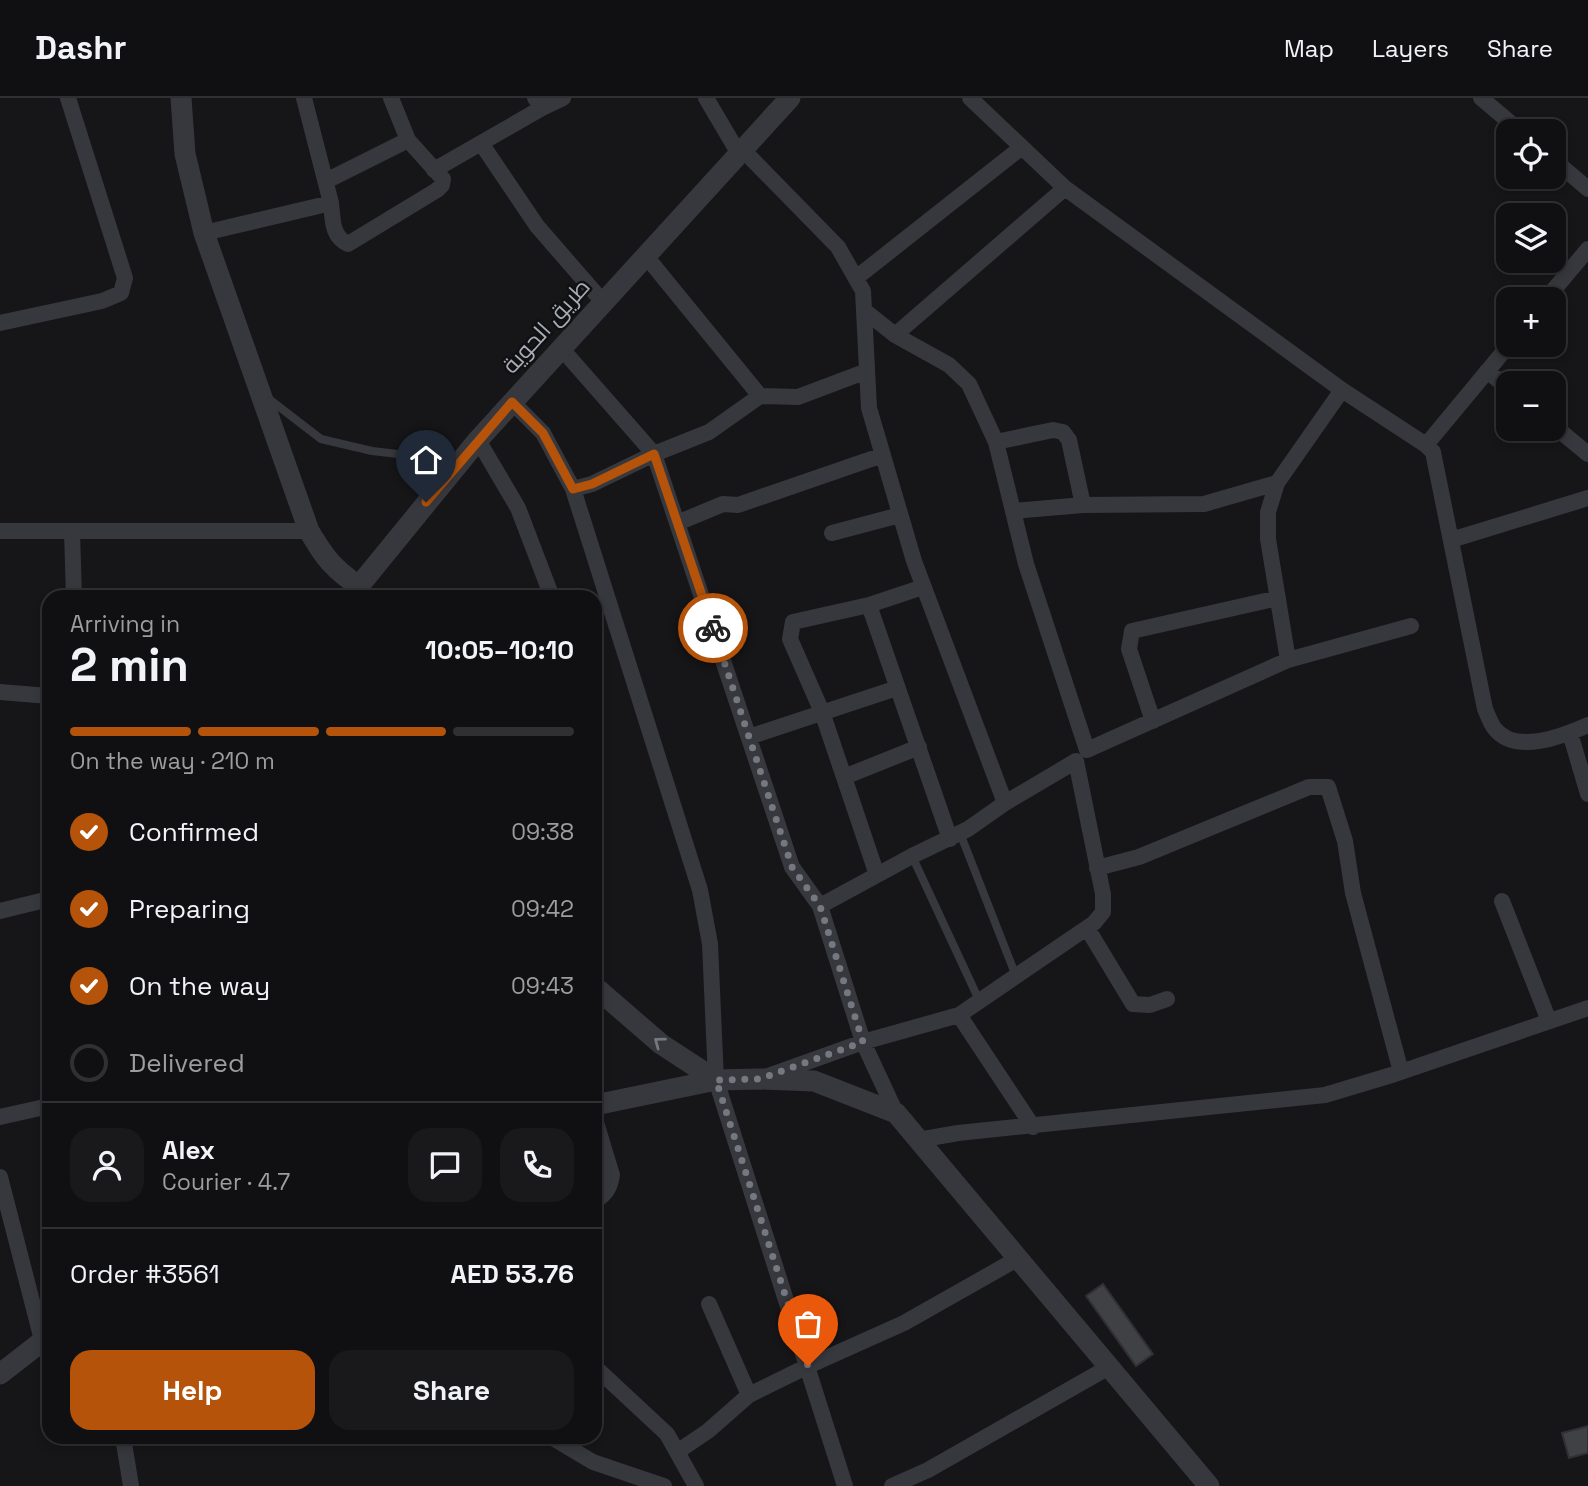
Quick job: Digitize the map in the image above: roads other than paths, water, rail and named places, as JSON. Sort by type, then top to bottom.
[{"type":"street","points":[[0,323],[102,301],[121,293],[125,278],[68,98]]},
{"type":"street","points":[[181,98],[185,154],[204,233],[258,391],[309,531],[321,551],[354,590]]},
{"type":"street","points":[[304,98],[331,202],[335,233],[339,240],[348,244],[442,185],[443,179],[408,140],[391,98]]},
{"type":"street","points":[[434,170],[481,143],[539,103],[563,98]]},
{"type":"street","points":[[706,98],[741,152],[838,247],[863,292],[869,408],[923,587],[1005,803]]},
{"type":"street","name":"طريق الحوية","points":[[359,590],[478,440],[790,98]]},
{"type":"street","points":[[970,98],[1065,188],[1342,390],[1433,452],[1485,709],[1494,728],[1505,738],[1531,741],[1570,733],[1588,725]]},
{"type":"street","points":[[1482,98],[1506,119]]},
{"type":"street","points":[[326,181],[408,140]]},
{"type":"street","points":[[481,143],[537,226],[603,302]]},
{"type":"street","points":[[856,278],[1022,148]]},
{"type":"street","points":[[1566,170],[1588,189]]},
{"type":"street","points":[[895,335],[1065,188]]},
{"type":"street","points":[[204,233],[331,202]]},
{"type":"street","points":[[1556,287],[1588,249]]},
{"type":"street","points":[[645,255],[761,396]]},
{"type":"street","points":[[760,1079],[863,1042],[959,1015],[1087,928],[1102,912],[1102,894],[1082,756],[1026,564],[996,442],[969,384],[949,365],[895,335],[865,311]]},
{"type":"street","points":[[561,348],[654,454],[792,867],[820,906],[863,1042],[896,1113],[1209,1486]]},
{"type":"street","points":[[1426,445],[1499,357]]},
{"type":"street","points":[[573,489],[592,484],[654,454],[709,432],[761,396],[797,397],[867,371]]},
{"type":"street","points":[[1487,371],[1496,378]]},
{"type":"street","points":[[1288,660],[1268,539],[1268,512],[1277,483],[1342,390]]},
{"type":"street","points":[[512,402],[543,433],[573,489],[700,890],[710,944],[716,1080],[845,1486]]},
{"type":"street","points":[[996,442],[1053,430],[1063,432],[1069,440],[1083,505]]},
{"type":"street","points":[[1566,436],[1588,454]]},
{"type":"street","points":[[478,440],[517,509],[549,590]]},
{"type":"street","points":[[677,523],[723,505],[738,505],[883,455]]},
{"type":"street","points":[[1013,511],[1083,505],[1204,504],[1277,483]]},
{"type":"street","points":[[1451,540],[1588,498]]},
{"type":"street","points":[[832,533],[900,515]]},
{"type":"street","points":[[0,531],[309,531]]},
{"type":"street","points":[[72,531],[74,590]]},
{"type":"street","points":[[877,875],[822,712],[790,639],[793,622],[869,605],[923,587]]},
{"type":"street","points":[[1153,721],[1129,649],[1132,631],[1278,598]]},
{"type":"street","points":[[869,605],[897,688],[955,836]]},
{"type":"street","points":[[820,906],[955,836],[1082,756],[1153,721],[1288,660],[1411,626]]},
{"type":"street","points":[[749,737],[897,688]]},
{"type":"street","points":[[0,692],[42,695]]},
{"type":"street","points":[[1570,733],[1588,794]]},
{"type":"street","points":[[844,776],[919,747]]},
{"type":"street","points":[[1097,868],[1139,857],[1309,787],[1328,787],[1345,841],[1353,893],[1401,1072]]},
{"type":"street","points":[[0,911],[42,901]]},
{"type":"street","points":[[1502,901],[1549,1021]]},
{"type":"street","points":[[1087,928],[1133,1004],[1150,1005],[1167,999]]},
{"type":"street","points":[[602,993],[661,1044],[716,1080]]},
{"type":"street","points":[[918,1140],[958,1133],[1325,1094],[1401,1072],[1588,1008]]},
{"type":"street","points":[[959,1015],[1033,1127]]},
{"type":"street","points":[[602,1104],[716,1080],[760,1079],[814,1081],[896,1113]]},
{"type":"street","points":[[0,1117],[42,1108]]},
{"type":"street","points":[[602,1142],[612,1175],[611,1184],[602,1197]]},
{"type":"street","points":[[0,1177],[42,1324]]},
{"type":"street","points":[[677,1452],[708,1431],[749,1395],[904,1323],[1017,1259]]},
{"type":"street","points":[[709,1304],[749,1395]]},
{"type":"street","points":[[0,1374],[42,1341]]},
{"type":"street","points":[[892,1486],[928,1470],[1108,1367]]},
{"type":"street","points":[[602,1374],[667,1434],[696,1486]]},
{"type":"street","points":[[125,1444],[131,1486]]},
{"type":"street","points":[[563,1444],[593,1462],[664,1486]]},
{"type":"lane","points":[[258,391],[321,439],[372,451],[460,461]]},
{"type":"lane","points":[[955,836],[1017,977]]},
{"type":"lane","points":[[912,856],[979,1000]]}]
